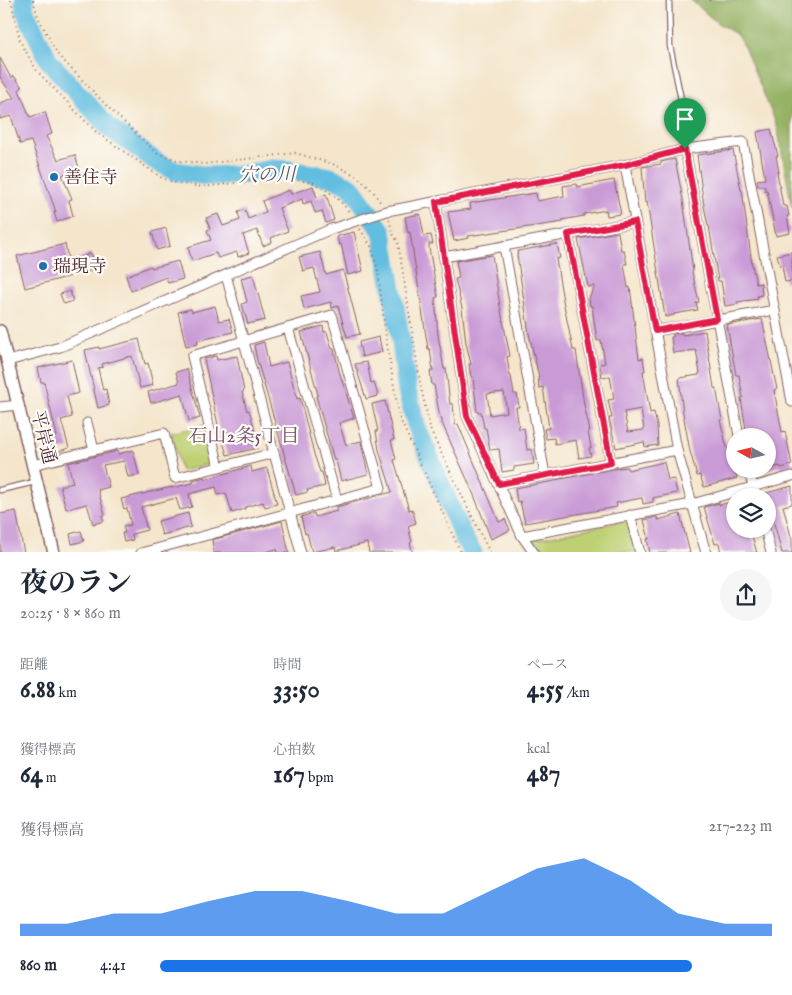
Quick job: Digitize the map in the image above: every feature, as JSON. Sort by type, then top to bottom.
[{"type":"street","points":[[8,362],[60,347],[331,229],[387,211],[625,165],[685,149],[743,142],[792,402]]},
{"type":"street","points":[[685,149],[737,428]]},
{"type":"street","points":[[625,165],[677,450],[706,552]]},
{"type":"street","points":[[436,202],[467,416],[522,536],[534,552]]},
{"type":"street","points":[[444,257],[635,222]]},
{"type":"street","points":[[568,234],[611,463]]},
{"type":"street","points":[[504,246],[545,476]]},
{"type":"street","points":[[226,274],[301,552]]},
{"type":"street","points":[[655,331],[774,310]]},
{"type":"street","points":[[141,552],[381,488],[332,315],[192,356],[218,467]]},
{"type":"street","points":[[288,328],[337,500]]},
{"type":"street","name":"平岸通","points":[[0,331],[54,552]]},
{"type":"street","points":[[0,407],[19,405]]},
{"type":"street","points":[[87,423],[94,450]]},
{"type":"street","points":[[33,465],[164,433],[175,478],[274,453]]},
{"type":"street","points":[[499,484],[677,450]]},
{"type":"street","points":[[764,488],[792,476]]},
{"type":"street","points":[[522,536],[726,497]]},
{"type":"street","points":[[630,515],[640,552]]},
{"type":"street","points":[[767,538],[771,552]]},
{"type":"lane","points":[[669,0],[670,46],[688,133],[685,149]]},
{"type":"lane","points":[[0,490],[37,482]]},
{"type":"path","points":[[11,0],[20,40],[37,72],[96,132],[162,178],[176,183],[203,186],[283,177],[314,183],[340,201],[358,221],[371,246],[378,271],[386,338],[399,417],[461,552]]},
{"type":"path","points":[[33,0],[38,17],[58,55],[110,109],[157,153],[189,163],[204,164],[295,153],[333,164],[355,175],[372,190],[387,211],[390,227],[398,242],[421,388],[432,432],[490,552]]},
{"type":"path","points":[[708,0],[714,0]]},
{"type":"green space","points":[[691,0],[792,0],[792,208],[777,126],[745,49],[736,34],[716,22]]},
{"type":"green space","points":[[204,425],[213,463],[181,471],[171,433]]},
{"type":"green space","points":[[624,521],[628,524],[636,552],[542,552],[532,540]]},
{"type":"building","points":[[0,58],[11,78],[14,76],[22,87],[19,90],[30,117],[45,112],[52,134],[46,136],[58,160],[75,155],[79,168],[62,175],[72,199],[69,200],[73,216],[57,222],[54,212],[56,212],[31,141],[20,144],[11,116],[0,119],[0,103],[14,98],[0,77]]},
{"type":"building","points":[[771,129],[778,156],[776,156],[779,172],[777,172],[783,206],[787,206],[789,216],[787,216],[790,233],[776,236],[767,190],[765,191],[765,186],[758,186],[757,180],[765,179],[757,132]]},
{"type":"building","points":[[733,150],[742,190],[752,265],[756,284],[761,283],[762,295],[757,296],[758,299],[725,306],[721,281],[718,281],[704,206],[697,155]]},
{"type":"building","points":[[675,159],[683,200],[692,272],[699,302],[696,303],[698,310],[665,317],[647,202],[645,203],[642,167],[661,164],[661,162]]},
{"type":"building","points":[[614,180],[621,214],[607,216],[606,210],[562,220],[563,222],[468,236],[469,238],[454,241],[448,212],[471,209],[470,203],[536,193],[537,201],[564,196],[563,186],[577,184],[577,187]]},
{"type":"building","points":[[313,186],[317,198],[326,194],[334,220],[326,223],[322,211],[315,213],[311,201],[303,204],[302,199],[279,208],[288,231],[271,238],[272,242],[263,246],[257,230],[243,235],[249,253],[238,257],[237,252],[218,258],[216,253],[192,261],[188,247],[211,240],[207,230],[210,229],[206,218],[218,214],[223,226],[240,220],[238,212],[245,210],[248,219],[266,212],[262,201],[289,190],[291,194]]},
{"type":"building","points":[[420,214],[424,236],[431,235],[433,244],[429,244],[429,248],[438,297],[435,298],[438,335],[444,369],[446,369],[450,404],[453,404],[455,425],[458,424],[499,522],[505,519],[510,530],[491,539],[442,423],[442,418],[440,418],[434,385],[432,385],[430,371],[433,371],[430,349],[428,349],[410,232],[408,233],[405,217]]},
{"type":"building","points":[[166,228],[170,246],[157,250],[152,232]]},
{"type":"building","points":[[354,232],[363,271],[348,275],[341,244],[339,245],[337,236]]},
{"type":"building","points":[[618,232],[621,250],[624,250],[627,264],[624,264],[628,288],[630,287],[639,359],[643,358],[645,371],[643,371],[650,413],[654,412],[658,445],[645,447],[644,442],[616,448],[609,418],[612,418],[608,400],[614,399],[610,376],[602,377],[600,364],[605,363],[601,340],[597,341],[592,306],[590,306],[589,298],[595,286],[588,287],[578,239]],"holes":[[[641,409],[644,430],[628,432],[624,412]]]},
{"type":"building","points":[[65,244],[69,263],[91,253],[98,269],[25,288],[17,256]]},
{"type":"building","points":[[557,244],[560,258],[556,259],[562,295],[573,350],[576,350],[590,431],[588,431],[591,456],[579,458],[576,440],[555,444],[554,438],[546,439],[544,429],[549,428],[543,387],[539,388],[539,377],[529,334],[517,255],[518,251]]},
{"type":"building","points":[[320,252],[326,275],[343,270],[360,334],[347,337],[338,306],[332,308],[331,302],[304,309],[301,296],[320,292],[314,268],[303,271],[299,257]]},
{"type":"building","points":[[792,252],[792,281],[785,282],[782,265],[780,266],[777,255]]},
{"type":"building","points":[[492,255],[510,356],[507,357],[510,376],[514,394],[517,394],[519,407],[516,407],[519,429],[524,428],[527,450],[532,449],[534,464],[514,467],[514,470],[502,472],[499,449],[490,450],[481,412],[477,412],[462,308],[455,279],[459,278],[456,261]],"holes":[[[504,392],[507,412],[490,415],[487,394]]]},
{"type":"building","points":[[178,261],[183,279],[168,283],[166,277],[131,291],[126,276],[151,266],[152,268]]},
{"type":"building","points":[[253,275],[265,320],[248,324],[242,304],[247,302],[241,278]]},
{"type":"building","points":[[70,291],[73,301],[64,304],[60,294]]},
{"type":"building","points":[[215,306],[219,321],[229,319],[233,332],[197,341],[198,344],[186,346],[178,312],[191,309],[192,312]]},
{"type":"building","points":[[762,319],[777,389],[774,390],[782,432],[785,431],[792,465],[781,468],[780,466],[776,467],[776,428],[746,428],[739,375],[736,375],[727,325]]},
{"type":"building","points":[[323,326],[324,332],[327,332],[332,349],[334,349],[354,418],[339,423],[346,445],[361,441],[368,474],[341,481],[316,396],[318,395],[301,332]]},
{"type":"building","points":[[705,331],[714,388],[716,388],[722,420],[720,420],[726,444],[726,478],[737,478],[704,487],[700,475],[697,476],[690,451],[679,378],[699,375],[696,350],[673,353],[671,337],[673,337],[673,334],[682,333],[683,335]]},
{"type":"building","points":[[379,337],[382,352],[362,357],[359,342]]},
{"type":"building","points":[[139,339],[145,364],[148,363],[153,385],[140,388],[132,356],[102,364],[103,367],[98,368],[103,390],[106,389],[109,405],[98,408],[85,350],[99,347],[99,349]]},
{"type":"building","points":[[264,342],[269,367],[287,362],[297,399],[300,398],[314,454],[320,472],[322,472],[325,486],[307,490],[308,492],[296,495],[257,360],[254,345]]},
{"type":"building","points":[[216,356],[217,360],[237,356],[244,391],[242,392],[247,411],[249,410],[253,423],[258,448],[227,455],[218,425],[204,359]]},
{"type":"building","points":[[72,360],[79,393],[67,396],[72,417],[61,420],[69,448],[56,452],[55,447],[51,448],[49,438],[57,436],[44,382],[41,382],[38,368]]},
{"type":"building","points":[[367,362],[371,383],[374,382],[378,396],[366,399],[355,364]]},
{"type":"building","points":[[187,369],[200,418],[189,421],[182,394],[151,403],[148,392],[179,383],[176,372]]},
{"type":"building","points":[[385,401],[394,440],[391,440],[396,459],[394,460],[409,510],[412,509],[416,523],[408,526],[413,552],[369,552],[367,543],[336,551],[335,547],[312,552],[301,517],[314,513],[315,517],[337,511],[336,507],[392,492],[379,450],[376,431],[378,431],[372,404]]},
{"type":"building","points":[[133,450],[139,475],[128,477],[124,461],[103,465],[109,487],[98,490],[105,515],[102,516],[104,521],[93,524],[87,504],[66,509],[60,486],[73,483],[68,463],[117,451],[118,454]]},
{"type":"building","points":[[664,462],[668,480],[674,479],[677,493],[653,498],[653,502],[643,504],[642,498],[616,503],[617,507],[525,523],[520,501],[517,502],[515,488],[619,468],[628,467],[628,470]]},
{"type":"building","points":[[251,466],[252,472],[267,468],[277,504],[265,507],[263,502],[232,513],[226,493],[218,495],[216,487],[189,494],[192,507],[180,510],[176,498],[141,507],[147,530],[132,534],[133,540],[124,542],[122,533],[125,533],[123,526],[131,525],[127,508],[124,509],[121,499],[193,483],[193,480],[205,477],[206,479]]},
{"type":"building","points":[[792,486],[792,504],[783,506],[792,540],[792,552],[782,552],[776,530],[776,490]]},
{"type":"building","points":[[719,503],[719,505],[726,503],[726,538],[753,538],[757,552],[721,552],[719,543],[715,544],[704,507]]},
{"type":"building","points":[[16,511],[24,552],[0,552],[0,514]]},
{"type":"building","points":[[188,513],[191,527],[162,535],[158,521]]},
{"type":"building","points":[[680,514],[690,552],[650,552],[647,539],[649,539],[644,520],[657,517],[658,520]]},
{"type":"building","points":[[282,521],[289,552],[278,552],[277,549],[265,552],[214,552],[212,540]]},
{"type":"building","points":[[81,531],[84,541],[72,544],[70,534]]},
{"type":"waterway","name":"穴の川","points":[[24,0],[25,11],[49,61],[108,127],[157,162],[175,171],[207,176],[239,175],[272,169],[288,170],[331,177],[351,187],[382,231],[401,341],[407,391],[417,428],[464,539],[472,552]]},
{"type":"place","name":"善住寺","points":[[54,177]]},
{"type":"place","name":"瑞現寺","points":[[43,266]]},
{"type":"district","name":"石山2条5丁目","points":[[244,435]]},
{"type":"route","points":[[685,149],[717,319],[655,331],[635,222],[568,234],[611,463],[499,484],[467,416],[436,202],[625,165],[685,149]]}]
